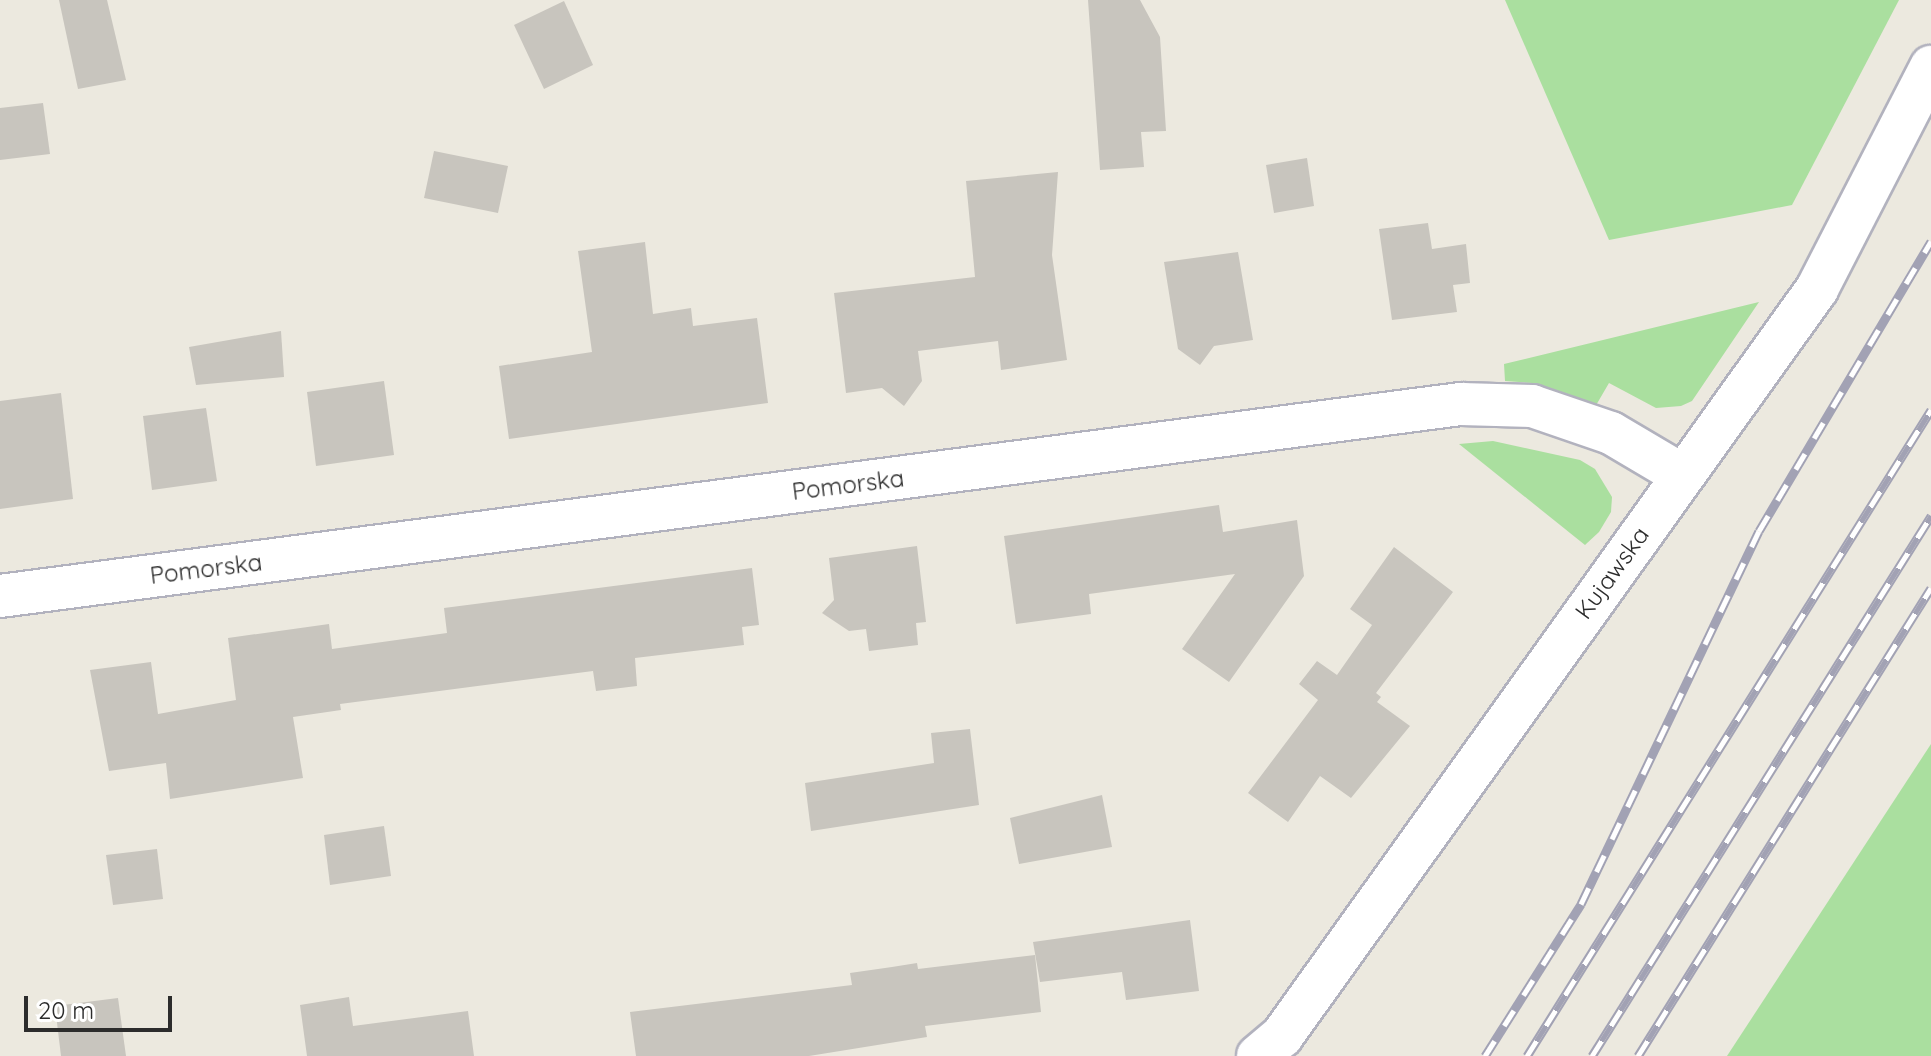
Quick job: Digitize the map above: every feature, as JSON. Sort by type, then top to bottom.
[{"type":"street","name":"Kujawska","points":[[1258,1056],[1282,1036],[1817,289],[1931,67]]},
{"type":"street","name":"Pomorska","points":[[0,596],[1461,404],[1532,406],[1611,433],[1682,475]]},
{"type":"green space","points":[[1505,0],[1899,0],[1792,205],[1609,240]]},
{"type":"green space","points":[[1759,302],[1692,401],[1681,406],[1656,408],[1609,383],[1595,407],[1532,383],[1505,381],[1504,364]]},
{"type":"green space","points":[[1493,441],[1580,460],[1595,469],[1612,497],[1611,512],[1599,532],[1585,545],[1459,444]]},
{"type":"green space","points":[[1931,744],[1931,1056],[1727,1056]]},
{"type":"building","points":[[59,0],[107,0],[126,80],[78,89]]},
{"type":"building","points":[[1088,0],[1140,0],[1160,37],[1166,131],[1141,132],[1144,167],[1100,170]]},
{"type":"building","points":[[564,1],[593,65],[544,89],[514,25]]},
{"type":"building","points":[[43,103],[50,154],[0,160],[0,108]]},
{"type":"building","points":[[434,151],[508,166],[498,213],[424,198]]},
{"type":"building","points":[[1307,158],[1314,206],[1274,213],[1266,165]]},
{"type":"building","points":[[1058,172],[1052,255],[1067,360],[1001,370],[998,341],[918,351],[922,381],[904,406],[882,388],[846,393],[834,293],[975,277],[966,181]]},
{"type":"building","points":[[1428,223],[1432,249],[1466,244],[1470,283],[1453,285],[1457,312],[1392,320],[1379,229]]},
{"type":"building","points":[[645,242],[653,314],[691,308],[693,326],[757,318],[768,403],[509,439],[499,366],[592,352],[578,251]]},
{"type":"building","points":[[1238,252],[1253,340],[1214,346],[1200,365],[1178,349],[1164,262]]},
{"type":"building","points":[[281,331],[284,377],[196,385],[189,347]]},
{"type":"building","points":[[384,381],[394,455],[316,466],[307,392]]},
{"type":"building","points":[[61,393],[73,499],[0,509],[0,401]]},
{"type":"building","points":[[206,408],[217,481],[152,490],[143,416]]},
{"type":"building","points":[[1219,505],[1223,532],[1297,520],[1304,576],[1229,682],[1182,649],[1235,574],[1089,594],[1091,614],[1016,624],[1004,536]]},
{"type":"building","points":[[917,546],[926,622],[916,623],[918,645],[869,651],[866,629],[849,631],[822,613],[834,600],[829,558]]},
{"type":"building","points":[[1394,547],[1453,592],[1376,693],[1381,697],[1377,702],[1410,726],[1351,798],[1320,776],[1288,822],[1248,793],[1318,700],[1299,684],[1317,661],[1337,675],[1372,625],[1350,609]]},
{"type":"building","points":[[752,568],[759,625],[742,627],[744,645],[635,658],[637,686],[596,691],[593,671],[340,704],[341,710],[293,717],[303,778],[170,799],[166,763],[109,771],[90,670],[151,662],[158,714],[236,700],[228,638],[329,624],[332,649],[447,633],[444,608]]},
{"type":"building","points":[[970,729],[979,805],[811,831],[805,783],[934,763],[931,733]]},
{"type":"building","points":[[1102,795],[1112,847],[1019,864],[1010,818]]},
{"type":"building","points":[[384,826],[391,876],[330,885],[324,835]]},
{"type":"building","points":[[157,849],[163,899],[113,905],[106,855]]},
{"type":"building","points":[[1190,920],[1199,991],[1126,1000],[1122,972],[1040,982],[1033,942]]},
{"type":"building","points":[[1035,955],[1041,1012],[925,1026],[927,1037],[809,1056],[636,1056],[630,1012],[852,985],[850,973],[917,963],[918,969]]},
{"type":"building","points":[[349,997],[353,1026],[468,1011],[474,1056],[307,1056],[300,1005]]},
{"type":"building","points":[[118,998],[126,1056],[61,1056],[55,1006]]},
{"type":"railway","points":[[1485,1056],[1581,904],[1759,531],[1931,241]]},
{"type":"railway","points":[[1527,1056],[1931,410]]},
{"type":"railway","points":[[1592,1056],[1931,516]]},
{"type":"railway","points":[[1638,1056],[1931,588]]}]
